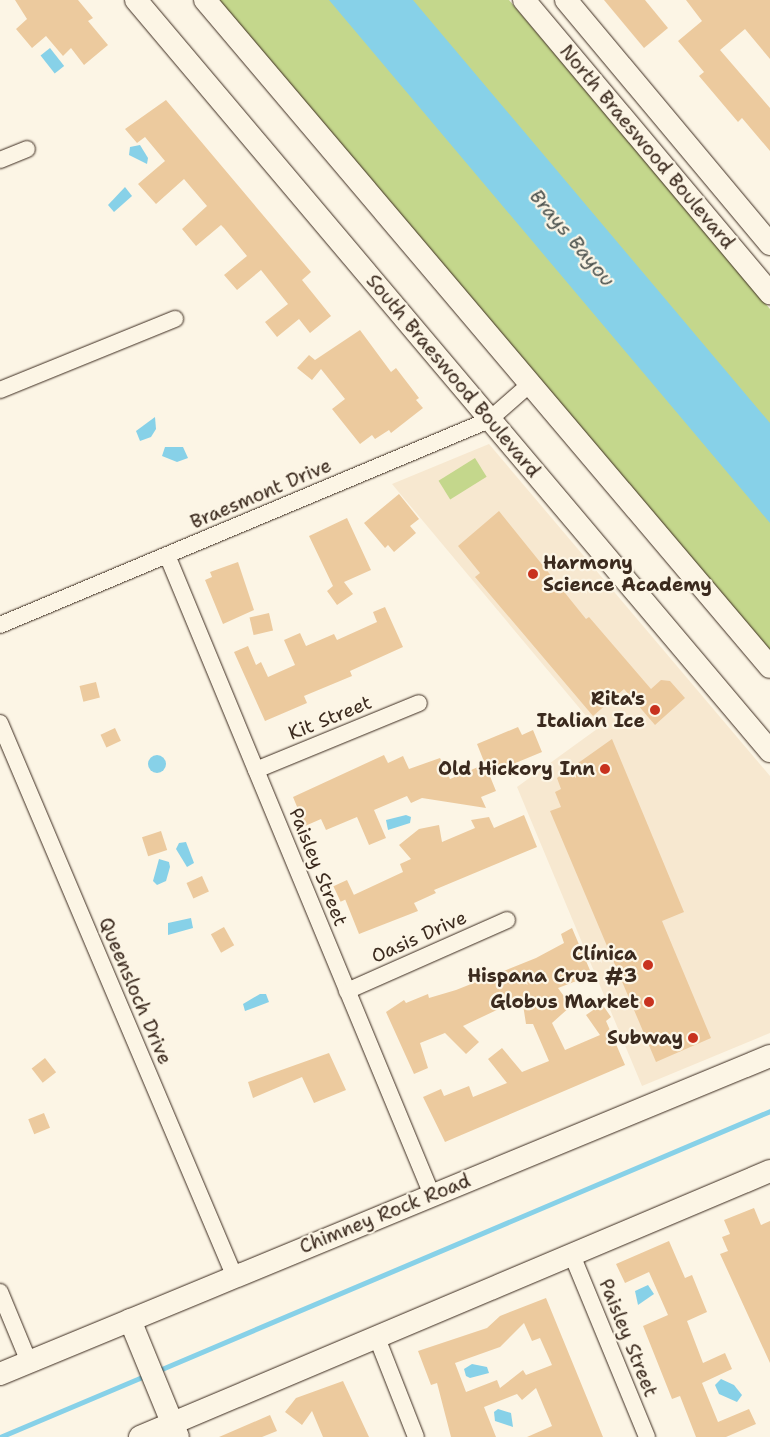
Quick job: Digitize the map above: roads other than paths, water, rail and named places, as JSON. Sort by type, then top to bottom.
[{"type":"main road","name":"South Braeswood Boulevard","points":[[136,0],[770,751]]},
{"type":"main road","points":[[205,0],[770,668]]},
{"type":"main road","name":"North Braeswood Boulevard","points":[[566,0],[770,244]]},
{"type":"main road","name":"North Braeswood Boulevard","points":[[528,1],[642,142],[766,279]]},
{"type":"main road","points":[[642,142],[668,122]]},
{"type":"main road","name":"Chimney Rock Road","points":[[0,1374],[234,1275],[770,1056]]},
{"type":"main road","points":[[140,1437],[175,1431],[377,1338],[770,1172]]},
{"type":"main road","points":[[130,1320],[175,1431]]},
{"type":"street","points":[[0,160],[27,148]]},
{"type":"street","points":[[0,390],[175,319]]},
{"type":"street","name":"Braesmont Drive","points":[[0,625],[489,420],[529,384]]},
{"type":"street","name":"Paisley Street","points":[[167,555],[432,1195]]},
{"type":"street","name":"Kit Street","points":[[256,770],[420,703]]},
{"type":"street","name":"Queensloch Drive","points":[[0,723],[234,1275]]},
{"type":"street","name":"Oasis Drive","points":[[347,991],[507,920]]},
{"type":"street","name":"Paisley Street","points":[[572,1255],[647,1437]]},
{"type":"street","points":[[0,1292],[29,1362]]},
{"type":"street","points":[[377,1338],[416,1437]]},
{"type":"water","name":"Brays Bayou","points":[[329,0],[413,0],[770,423],[770,523]]},
{"type":"water","points":[[50,48],[64,66],[55,74],[41,55]]},
{"type":"water","points":[[140,145],[148,158],[147,164],[129,155],[130,147]]},
{"type":"water","points":[[125,187],[132,196],[114,212],[108,205]]},
{"type":"water","points":[[155,417],[156,429],[151,437],[140,441],[136,431]]},
{"type":"water","points":[[165,447],[183,447],[188,458],[177,462],[162,456]]},
{"type":"water","points":[[157,755],[163,758],[166,764],[163,770],[157,773],[151,770],[148,764],[151,758]]},
{"type":"water","points":[[406,815],[411,817],[410,823],[388,830],[386,820]]},
{"type":"water","points":[[186,842],[194,863],[187,867],[176,849],[179,843]]},
{"type":"water","points":[[159,859],[169,862],[170,867],[166,881],[157,885],[153,881]]},
{"type":"water","points":[[191,918],[193,928],[168,935],[168,923]]},
{"type":"water","points":[[260,994],[266,994],[269,1002],[245,1011],[243,1004]]},
{"type":"water","points":[[648,1285],[654,1294],[638,1305],[635,1291]]},
{"type":"water","points":[[472,1364],[487,1367],[489,1373],[470,1378],[466,1376],[464,1369]]},
{"type":"water","points":[[721,1379],[734,1385],[742,1395],[737,1402],[719,1394],[715,1385]]},
{"type":"water","points":[[498,1409],[511,1413],[513,1427],[495,1421],[494,1412]]},
{"type":"waterway","points":[[157,1371],[770,1111]]},
{"type":"waterway","points":[[0,1437],[147,1375]]},
{"type":"place","name":"Harmony Science Academy","points":[[533,574]]},
{"type":"place","name":"Rita's Italian Ice","points":[[655,710]]},
{"type":"place","name":"Old Hickory Inn","points":[[605,769]]},
{"type":"place","name":"Clínica Hispana Cruz #3","points":[[648,965]]},
{"type":"place","name":"Globus Market","points":[[649,1002]]},
{"type":"place","name":"Subway","points":[[693,1038]]}]
